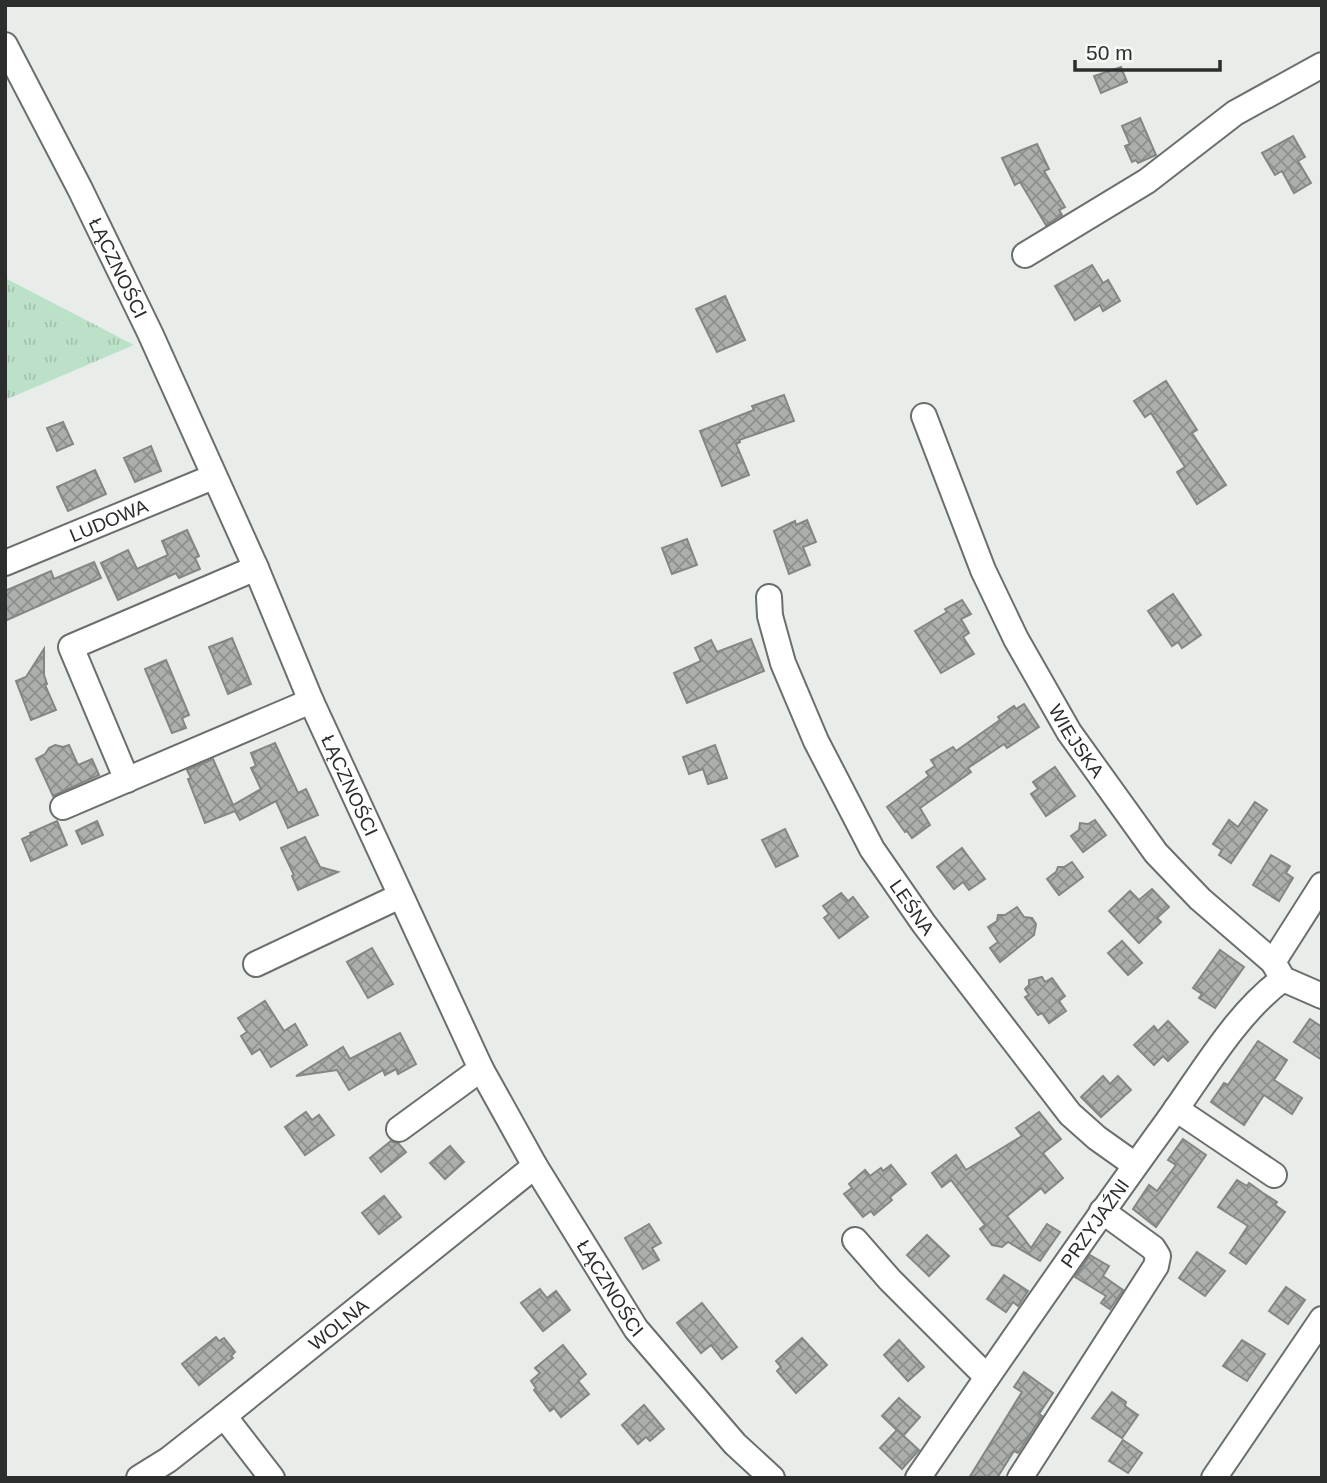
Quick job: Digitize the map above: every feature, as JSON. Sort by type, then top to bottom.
[{"type":"street","name":"ŁĄCZNOŚCI","points":[[5,45],[80,189],[138,309],[256,568],[311,701],[481,1069],[535,1166],[636,1329],[735,1444],[772,1478]]},
{"type":"street","points":[[1025,255],[1147,181],[1236,113],[1322,65]]},
{"type":"street","name":"WIEJSKA","points":[[924,416],[983,570],[1016,639],[1069,732],[1156,853],[1200,899],[1278,970],[1322,996]]},
{"type":"street","name":"LUDOWA","points":[[5,563],[213,477]]},
{"type":"street","points":[[127,780],[71,647],[256,568]]},
{"type":"street","name":"LEŚNA","points":[[769,597],[770,617],[783,663],[816,741],[872,849],[924,924],[1070,1114],[1097,1138],[1136,1165]]},
{"type":"street","points":[[63,807],[311,701]]},
{"type":"street","name":"PRZYJAŹNI","points":[[918,1478],[1102,1211],[1230,1034],[1267,990],[1322,885]]},
{"type":"street","points":[[256,964],[400,896]]},
{"type":"street","points":[[399,1129],[481,1069]]},
{"type":"street","points":[[1176,1109],[1274,1175]]},
{"type":"street","name":"WOLNA","points":[[139,1478],[225,1416],[535,1166]]},
{"type":"street","points":[[1020,1478],[1156,1266],[1158,1256],[1153,1248],[1102,1211]]},
{"type":"street","points":[[855,1240],[898,1289],[987,1377]]},
{"type":"street","points":[[1214,1478],[1322,1319]]},
{"type":"street","points":[[225,1416],[272,1478]]},
{"type":"green space","points":[[5,278],[134,345],[5,400]]},
{"type":"building","points":[[1121,67],[1127,82],[1101,93],[1094,76]]},
{"type":"building","points":[[1140,118],[1156,155],[1138,163],[1136,160],[1132,162],[1125,146],[1130,144],[1122,126]]},
{"type":"building","points":[[1293,136],[1305,157],[1298,161],[1311,183],[1294,193],[1282,171],[1275,175],[1262,153]]},
{"type":"building","points":[[1037,144],[1049,169],[1044,171],[1065,207],[1059,210],[1062,215],[1046,225],[1020,182],[1015,185],[1002,158]]},
{"type":"building","points":[[1092,265],[1103,283],[1108,280],[1120,301],[1103,311],[1100,305],[1075,320],[1055,286]]},
{"type":"building","points":[[725,296],[745,340],[717,352],[696,309]]},
{"type":"building","points":[[1166,381],[1197,430],[1192,433],[1226,485],[1197,504],[1177,472],[1185,467],[1151,413],[1145,417],[1134,401]]},
{"type":"building","points":[[784,395],[794,421],[739,440],[736,444],[749,475],[722,486],[700,431],[754,410],[752,406]]},
{"type":"building","points":[[63,422],[73,444],[57,451],[47,428]]},
{"type":"building","points":[[151,446],[161,471],[135,482],[124,458]]},
{"type":"building","points":[[95,470],[106,494],[68,511],[57,487]]},
{"type":"building","points":[[807,520],[816,542],[803,547],[810,565],[789,574],[774,531],[795,521],[796,525]]},
{"type":"building","points":[[187,530],[199,556],[195,558],[200,569],[179,578],[176,573],[118,600],[101,563],[128,550],[137,569],[168,555],[162,541]]},
{"type":"building","points":[[687,539],[697,565],[672,574],[662,548]]},
{"type":"building","points":[[94,562],[101,578],[5,621],[5,591],[51,571],[54,579]]},
{"type":"building","points":[[1173,594],[1201,635],[1182,648],[1178,642],[1172,646],[1148,611]]},
{"type":"building","points":[[962,600],[971,614],[961,619],[969,633],[963,637],[974,654],[941,673],[915,631]]},
{"type":"building","points":[[232,638],[251,684],[228,694],[209,647]]},
{"type":"building","points":[[751,639],[764,671],[687,703],[674,673],[701,661],[695,648],[711,640],[717,652]]},
{"type":"building","points":[[44,649],[45,685],[56,710],[31,720],[16,681],[26,677]]},
{"type":"building","points":[[166,660],[189,715],[182,718],[186,728],[172,733],[145,669]]},
{"type":"building","points":[[1024,704],[1039,727],[1007,748],[1004,744],[968,768],[971,772],[920,808],[930,825],[912,838],[905,832],[887,807],[929,776],[926,772],[935,766],[931,760],[953,747],[956,751],[1000,720],[998,717],[1014,706],[1016,709]]},
{"type":"building","points":[[275,743],[298,793],[306,789],[318,815],[288,828],[276,801],[240,820],[235,811],[205,823],[187,770],[213,759],[233,805],[261,789],[251,768],[256,766],[251,753]]},
{"type":"building","points":[[55,745],[69,745],[78,765],[92,759],[99,775],[53,796],[36,759]]},
{"type":"building","points":[[715,745],[727,778],[708,784],[703,769],[689,774],[683,757]]},
{"type":"building","points":[[1055,767],[1075,796],[1046,816],[1031,794],[1038,789],[1033,782]]},
{"type":"building","points":[[1255,802],[1267,810],[1231,863],[1219,855],[1222,850],[1213,844],[1229,820],[1238,827]]},
{"type":"building","points":[[1095,820],[1106,835],[1083,852],[1071,836],[1079,830],[1080,823],[1088,824]]},
{"type":"building","points":[[57,821],[67,845],[31,861],[22,839]]},
{"type":"building","points":[[97,821],[103,835],[82,844],[76,831]]},
{"type":"building","points":[[785,829],[798,856],[776,867],[762,840]]},
{"type":"building","points":[[305,837],[320,867],[338,872],[298,890],[281,848]]},
{"type":"building","points":[[962,848],[985,879],[969,890],[963,882],[954,889],[937,867]]},
{"type":"building","points":[[1271,855],[1290,866],[1286,873],[1293,878],[1279,901],[1253,885]]},
{"type":"building","points":[[1072,862],[1083,877],[1059,895],[1047,879],[1058,867]]},
{"type":"building","points":[[1152,889],[1169,907],[1157,918],[1161,922],[1139,943],[1109,911],[1130,891],[1139,900]]},
{"type":"building","points":[[841,893],[848,901],[853,897],[868,917],[839,938],[824,918],[829,914],[823,906]]},
{"type":"building","points":[[1017,907],[1024,917],[1032,918],[1036,924],[1034,935],[1000,962],[990,948],[998,942],[988,927],[997,921],[998,915],[1005,915]]},
{"type":"building","points":[[1122,941],[1142,963],[1128,975],[1108,953]]},
{"type":"building","points":[[372,948],[393,984],[368,998],[347,962]]},
{"type":"building","points":[[1220,950],[1244,967],[1215,1008],[1199,998],[1202,994],[1193,988]]},
{"type":"building","points":[[1042,977],[1045,982],[1052,978],[1065,996],[1059,1001],[1066,1011],[1049,1023],[1042,1013],[1038,1015],[1025,997],[1029,995],[1025,989],[1029,980]]},
{"type":"building","points":[[265,1001],[284,1031],[295,1024],[307,1045],[271,1067],[260,1049],[252,1054],[241,1036],[247,1032],[238,1018]]},
{"type":"building","points":[[1310,1019],[1322,1027],[1322,1060],[1294,1042]]},
{"type":"building","points":[[1168,1021],[1188,1042],[1168,1061],[1163,1056],[1154,1065],[1134,1045],[1154,1026],[1158,1031]]},
{"type":"building","points":[[400,1033],[416,1064],[398,1074],[396,1069],[385,1075],[383,1070],[349,1090],[337,1070],[296,1076],[343,1047],[350,1059]]},
{"type":"building","points":[[1258,1041],[1287,1060],[1274,1080],[1302,1098],[1292,1114],[1264,1095],[1244,1125],[1211,1102],[1224,1083],[1228,1085]]},
{"type":"building","points":[[1103,1076],[1110,1084],[1118,1076],[1131,1090],[1101,1117],[1081,1097]]},
{"type":"building","points":[[306,1112],[312,1120],[319,1115],[334,1135],[305,1155],[285,1127]]},
{"type":"building","points":[[1039,1112],[1061,1139],[1043,1153],[1063,1178],[1045,1193],[1041,1188],[1007,1216],[1031,1248],[1047,1224],[1060,1232],[1040,1261],[1008,1242],[1002,1247],[992,1245],[980,1229],[985,1225],[951,1180],[942,1187],[932,1173],[956,1155],[966,1170],[1022,1136],[1016,1128]]},
{"type":"building","points":[[1183,1139],[1206,1155],[1156,1227],[1133,1209],[1149,1185],[1157,1191],[1176,1165],[1168,1160]]},
{"type":"building","points":[[391,1141],[399,1144],[406,1152],[381,1172],[370,1158]]},
{"type":"building","points":[[450,1146],[464,1162],[445,1179],[430,1163]]},
{"type":"building","points":[[891,1165],[906,1184],[874,1215],[871,1211],[863,1217],[844,1194],[852,1188],[849,1184],[865,1170],[870,1176]]},
{"type":"building","points":[[1237,1180],[1247,1186],[1249,1183],[1277,1202],[1275,1205],[1285,1212],[1246,1264],[1230,1253],[1248,1226],[1218,1207]]},
{"type":"building","points":[[384,1196],[401,1217],[379,1234],[362,1213]]},
{"type":"building","points":[[649,1224],[661,1243],[652,1248],[659,1260],[643,1269],[625,1238]]},
{"type":"building","points":[[927,1235],[949,1256],[929,1276],[907,1255]]},
{"type":"building","points":[[1197,1252],[1225,1271],[1205,1296],[1179,1278]]},
{"type":"building","points":[[1090,1255],[1109,1266],[1103,1276],[1123,1290],[1110,1309],[1101,1303],[1106,1296],[1075,1277]]},
{"type":"building","points":[[1004,1275],[1028,1291],[1018,1306],[1013,1302],[1006,1312],[987,1299]]},
{"type":"building","points":[[1286,1287],[1305,1300],[1288,1324],[1269,1311]]},
{"type":"building","points":[[540,1289],[547,1298],[556,1291],[570,1310],[543,1331],[521,1303]]},
{"type":"building","points":[[702,1303],[737,1347],[722,1359],[711,1345],[701,1353],[677,1323]]},
{"type":"building","points":[[216,1337],[219,1341],[224,1338],[235,1352],[231,1356],[233,1358],[199,1385],[182,1364]]},
{"type":"building","points":[[802,1338],[827,1365],[796,1393],[777,1371],[781,1367],[776,1361]]},
{"type":"building","points":[[899,1340],[924,1367],[908,1381],[884,1355]]},
{"type":"building","points":[[1242,1340],[1265,1354],[1247,1381],[1223,1366]]},
{"type":"building","points":[[563,1345],[586,1374],[578,1381],[589,1394],[561,1417],[554,1408],[550,1411],[534,1390],[536,1388],[531,1381],[540,1373],[535,1368]]},
{"type":"building","points":[[1024,1372],[1053,1393],[1039,1414],[1042,1416],[1018,1453],[1014,1451],[997,1478],[969,1478],[1022,1392],[1014,1387]]},
{"type":"building","points":[[1112,1392],[1138,1415],[1122,1438],[1092,1418]]},
{"type":"building","points":[[899,1398],[920,1417],[903,1436],[882,1416]]},
{"type":"building","points":[[644,1405],[664,1429],[650,1441],[646,1437],[638,1444],[622,1425]]},
{"type":"building","points":[[897,1430],[919,1450],[902,1469],[880,1448]]},
{"type":"building","points":[[1123,1440],[1142,1453],[1128,1473],[1109,1461]]}]
